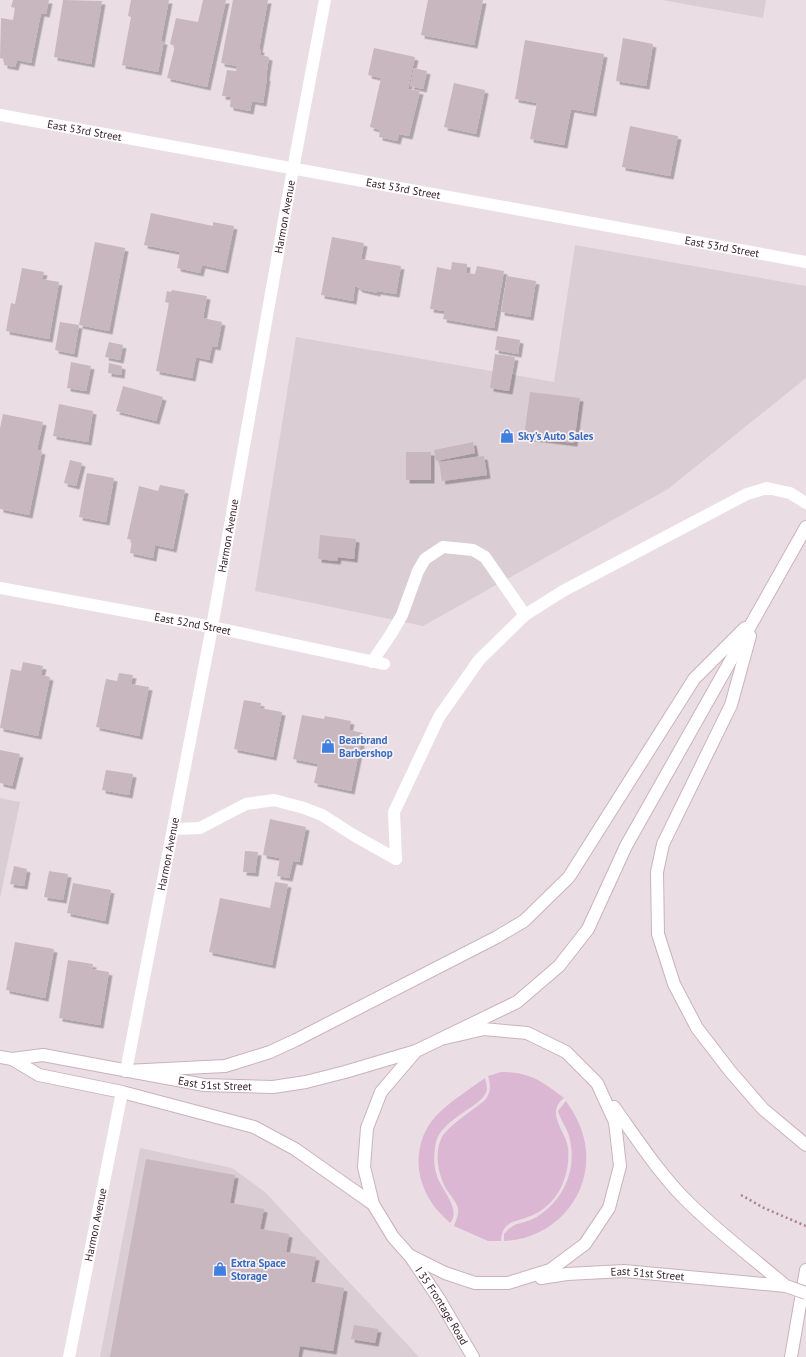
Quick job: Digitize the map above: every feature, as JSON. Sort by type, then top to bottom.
[{"type":"main road","name":"Harmon Avenue","points":[[126,1071],[212,627],[293,169],[325,0]]},
{"type":"main road","name":"East 53rd Street","points":[[0,115],[806,262]]},
{"type":"main road","points":[[173,829],[200,828],[246,804],[274,800],[304,808],[322,815],[396,859],[394,812],[439,717],[479,660],[525,616],[563,591],[748,494],[768,488],[790,493],[806,503]]},
{"type":"main road","points":[[441,1039],[517,1002],[559,966],[588,929],[626,846],[806,527]]},
{"type":"main road","points":[[372,662],[402,615],[418,571],[425,559],[443,547],[473,550],[485,557],[525,616]]},
{"type":"main road","name":"East 52nd Street","points":[[0,588],[212,627],[384,664]]},
{"type":"main road","points":[[755,617],[731,705],[663,844],[657,872],[658,934],[674,984],[697,1028],[730,1071],[763,1109],[806,1145]]},
{"type":"main road","points":[[126,1071],[225,1066],[270,1052],[497,937],[524,921],[569,877],[694,679],[755,617]]},
{"type":"main road","points":[[416,1051],[382,1092],[367,1128],[364,1167],[373,1204],[393,1237],[409,1255],[445,1273],[475,1283],[508,1283],[550,1270],[585,1244],[609,1208],[620,1166],[615,1122],[597,1083],[566,1052],[527,1033],[484,1029],[441,1039]]},
{"type":"main road","name":"East 51st Street","points":[[0,1057],[12,1059],[43,1055],[204,1085],[273,1087],[306,1082],[345,1072],[416,1051],[441,1039]]},
{"type":"main road","name":"East 51st Street","points":[[12,1059],[39,1075],[122,1092],[254,1127],[295,1149],[373,1204]]},
{"type":"main road","name":"East 51st Street","points":[[597,1083],[674,1187],[690,1205],[786,1286]]},
{"type":"main road","name":"Harmon Avenue","points":[[69,1357],[122,1092]]},
{"type":"main road","name":"I 35 Frontage Road","points":[[409,1255],[439,1299],[473,1357]]},
{"type":"main road","points":[[791,1357],[806,1270]]},
{"type":"main road","name":"East 51st Street","points":[[508,1283],[567,1274],[624,1271],[786,1286],[806,1293]]},
{"type":"path","points":[[741,1194],[764,1208],[806,1226]]},
{"type":"shaded area","points":[[662,0],[766,0],[763,18]]},
{"type":"shaded area","name":"Sky's Auto Sales","points":[[575,245],[806,286],[806,378],[668,489],[423,626],[255,591],[296,337],[554,382]]},
{"type":"shaded area","points":[[0,798],[20,802],[0,898]]},
{"type":"shaded area","points":[[501,1072],[511,1072],[528,1076],[542,1082],[564,1098],[556,1110],[556,1116],[568,1147],[568,1160],[562,1185],[556,1196],[549,1204],[535,1214],[512,1222],[504,1228],[501,1241],[488,1241],[454,1226],[458,1215],[458,1208],[445,1187],[439,1169],[438,1149],[445,1133],[455,1123],[484,1101],[490,1089],[488,1076]]},
{"type":"shaded area","points":[[485,1078],[487,1090],[484,1096],[479,1102],[446,1126],[436,1142],[434,1163],[437,1176],[450,1200],[454,1212],[450,1223],[434,1206],[424,1189],[420,1177],[419,1165],[421,1142],[432,1120],[441,1111]]},
{"type":"shaded area","points":[[566,1101],[578,1121],[585,1143],[586,1162],[583,1180],[577,1196],[567,1210],[554,1223],[539,1232],[522,1238],[504,1241],[504,1234],[509,1229],[541,1214],[558,1198],[564,1188],[571,1167],[572,1156],[568,1133],[558,1111]]},
{"type":"shaded area","name":"Extra Space Storage","points":[[140,1148],[232,1168],[265,1192],[419,1357],[100,1357]]},
{"type":"building","points":[[13,0],[49,0],[46,14],[41,13],[31,63],[17,60],[15,67],[4,65],[4,59],[0,58],[1,18],[13,20],[15,8],[11,7]]},
{"type":"building","points":[[63,0],[102,1],[91,64],[54,57]]},
{"type":"building","points":[[131,0],[169,0],[161,41],[164,41],[158,72],[122,65],[131,17],[128,16]]},
{"type":"building","points":[[203,0],[226,0],[207,87],[167,78],[175,46],[170,44],[176,18],[198,22]]},
{"type":"building","points":[[233,0],[268,0],[259,49],[261,49],[260,55],[269,57],[263,103],[252,101],[250,111],[230,107],[231,97],[222,96],[227,70],[236,71],[237,66],[221,63]]},
{"type":"building","points":[[428,0],[483,0],[474,45],[421,35]]},
{"type":"building","points":[[623,38],[653,44],[646,86],[616,81]]},
{"type":"building","points":[[525,40],[604,54],[593,113],[571,109],[564,145],[530,139],[537,103],[515,99]]},
{"type":"building","points":[[374,48],[415,57],[408,89],[420,91],[409,136],[399,134],[397,141],[379,137],[380,130],[370,127],[381,78],[368,75]]},
{"type":"building","points":[[414,68],[427,71],[423,89],[410,86]]},
{"type":"building","points":[[454,83],[485,90],[476,134],[444,127]]},
{"type":"building","points":[[630,126],[678,136],[670,176],[622,167]]},
{"type":"building","points":[[151,213],[213,226],[213,222],[234,226],[225,270],[202,265],[200,273],[177,268],[180,252],[144,245]]},
{"type":"building","points":[[332,237],[364,243],[361,259],[401,266],[396,294],[377,291],[377,293],[359,289],[355,286],[353,301],[321,295]]},
{"type":"building","points":[[95,242],[125,248],[109,331],[79,325]]},
{"type":"building","points":[[452,262],[467,264],[466,273],[475,274],[477,266],[504,271],[494,328],[443,319],[445,311],[430,309],[437,267],[451,270]]},
{"type":"building","points":[[22,268],[44,272],[42,279],[59,282],[49,339],[6,331],[11,303],[15,304]]},
{"type":"building","points":[[507,276],[536,281],[530,317],[501,312]]},
{"type":"building","points":[[172,290],[207,296],[203,318],[222,322],[217,347],[212,346],[209,360],[196,357],[192,378],[156,371],[169,303],[165,302],[167,291],[171,292]]},
{"type":"building","points":[[60,322],[79,325],[74,354],[55,350]]},
{"type":"building","points":[[497,336],[520,340],[518,354],[495,350]]},
{"type":"building","points":[[109,342],[123,345],[120,360],[105,357]]},
{"type":"building","points":[[495,354],[515,357],[509,391],[490,388]]},
{"type":"building","points":[[71,362],[91,366],[86,391],[67,388]]},
{"type":"building","points":[[109,363],[122,366],[121,375],[108,373]]},
{"type":"building","points":[[123,386],[163,397],[156,421],[116,411]]},
{"type":"building","points":[[530,392],[580,398],[574,443],[524,437]]},
{"type":"building","points":[[59,404],[93,411],[88,442],[53,436]]},
{"type":"building","points":[[3,414],[43,422],[37,450],[42,451],[29,515],[0,509],[0,428]]},
{"type":"building","points":[[473,442],[475,453],[436,461],[434,450]]},
{"type":"building","points":[[406,452],[431,452],[431,480],[406,480]]},
{"type":"building","points":[[484,456],[487,475],[442,481],[439,462]]},
{"type":"building","points":[[70,460],[82,463],[76,486],[64,483]]},
{"type":"building","points":[[87,473],[114,478],[106,522],[79,517]]},
{"type":"building","points":[[160,485],[185,490],[173,549],[155,545],[153,558],[130,553],[132,540],[127,539],[139,486],[158,491]]},
{"type":"building","points":[[320,535],[356,539],[354,559],[338,557],[337,561],[318,559]]},
{"type":"building","points":[[23,662],[43,666],[41,675],[50,677],[38,736],[0,728],[11,669],[21,671]]},
{"type":"building","points":[[119,673],[133,675],[131,684],[149,687],[139,736],[96,727],[106,679],[117,681]]},
{"type":"building","points":[[244,700],[261,703],[260,708],[282,712],[273,757],[234,749]]},
{"type":"building","name":"Bearbrand Barbershop","points":[[302,715],[324,719],[325,716],[351,721],[349,730],[363,733],[351,791],[314,783],[318,764],[293,759]]},
{"type":"building","points":[[0,750],[20,754],[12,786],[0,783]]},
{"type":"building","points":[[106,770],[133,774],[129,795],[102,790]]},
{"type":"building","points":[[270,819],[306,827],[299,862],[293,861],[289,878],[277,876],[280,858],[263,855]]},
{"type":"building","points":[[245,851],[258,852],[255,873],[243,872]]},
{"type":"building","points":[[14,866],[27,869],[24,886],[10,884]]},
{"type":"building","points":[[49,871],[68,874],[63,900],[44,897]]},
{"type":"building","points":[[275,882],[288,884],[272,965],[209,952],[220,898],[270,908]]},
{"type":"building","points":[[73,883],[111,890],[105,921],[67,913]]},
{"type":"building","points":[[15,942],[54,949],[45,998],[6,990]]},
{"type":"building","points":[[68,960],[93,964],[92,969],[109,972],[100,1025],[59,1018]]},
{"type":"building","name":"Extra Space Storage","points":[[146,1159],[235,1175],[230,1203],[264,1209],[260,1229],[289,1234],[286,1252],[316,1257],[311,1282],[344,1288],[333,1351],[300,1346],[298,1357],[110,1357]]},
{"type":"building","points":[[354,1325],[378,1329],[375,1343],[351,1339]]},
{"type":"place","name":"Sky's Auto Sales","points":[[507,436]]},
{"type":"place","name":"Bearbrand Barbershop","points":[[328,746]]},
{"type":"place","name":"Extra Space Storage","points":[[220,1269]]}]
